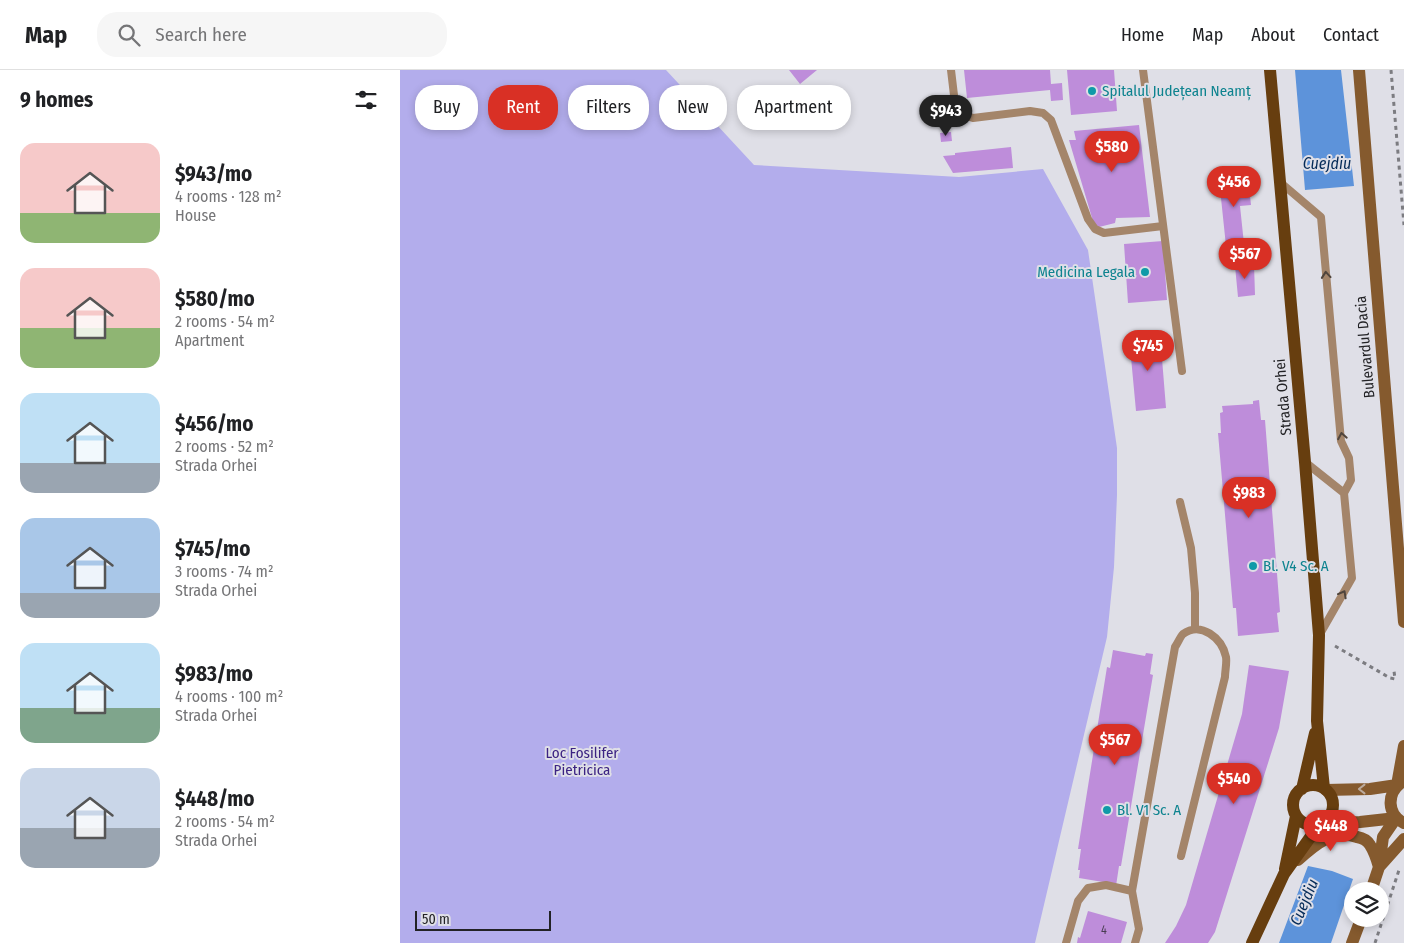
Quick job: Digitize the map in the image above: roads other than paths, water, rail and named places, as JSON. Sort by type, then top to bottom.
[{"type":"main road","name":"Strada Orhei","points":[[1270,70],[1305,462],[1318,636],[1317,721],[1325,789]]},
{"type":"main road","name":"Strada Orhei","points":[[1302,789],[1317,721]]},
{"type":"main road","points":[[1252,943],[1284,874],[1321,824],[1328,819],[1334,807],[1333,801],[1325,789],[1309,786],[1298,793],[1293,804],[1296,816],[1284,874]]},
{"type":"main road","points":[[1296,816],[1306,824],[1321,824]]},
{"type":"street","name":"Bulevardul Dacia","points":[[1359,70],[1404,622]]},
{"type":"street","points":[[1400,820],[1392,812],[1390,798],[1401,783],[1404,754]]},
{"type":"street","points":[[1325,789],[1370,789],[1401,783]]},
{"type":"street","points":[[1321,824],[1400,820]]},
{"type":"street","points":[[1374,882],[1379,867],[1383,837],[1400,820]]},
{"type":"street","points":[[1284,874],[1310,848],[1330,837],[1342,834],[1364,838],[1371,846],[1379,867]]},
{"type":"street","points":[[1379,867],[1404,839]]},
{"type":"street","points":[[1352,943],[1358,927]]},
{"type":"lane","points":[[951,70],[956,112],[973,118],[1030,111],[1043,113],[1051,120],[1088,219],[1095,229],[1104,233],[1162,226]]},
{"type":"lane","points":[[1143,70],[1182,372]]},
{"type":"lane","points":[[1281,183],[1321,217],[1341,441],[1349,458],[1351,480],[1344,493],[1352,578],[1318,636]]},
{"type":"lane","points":[[1305,462],[1344,493]]},
{"type":"lane","points":[[1180,502],[1191,548],[1195,592],[1195,628]]},
{"type":"lane","points":[[1135,943],[1139,929],[1132,891],[1176,648],[1182,635],[1195,628],[1204,629],[1221,646],[1226,658],[1225,677],[1181,856]]},
{"type":"lane","points":[[1066,943],[1078,901],[1088,888],[1106,885],[1132,891]]},
{"type":"water","name":"Cuejdiu","points":[[1295,70],[1341,70],[1354,186],[1305,190]]},
{"type":"water","name":"Cuejdiu","points":[[1308,866],[1332,871],[1353,879],[1352,882],[1344,882],[1344,905],[1331,943],[1279,943]]},
{"type":"place","name":"Spitalul Județean Neamț","points":[[1092,91]]},
{"type":"place","name":"Medicina Legala","points":[[1145,272]]},
{"type":"place","name":"Bl. V4 Sc. A","points":[[1253,566]]},
{"type":"place","name":"Bl. V1 Sc. A","points":[[1107,810]]},
{"type":"park label","name":"Loc Fosilifer Pietricica","points":[[582,762]]}]
